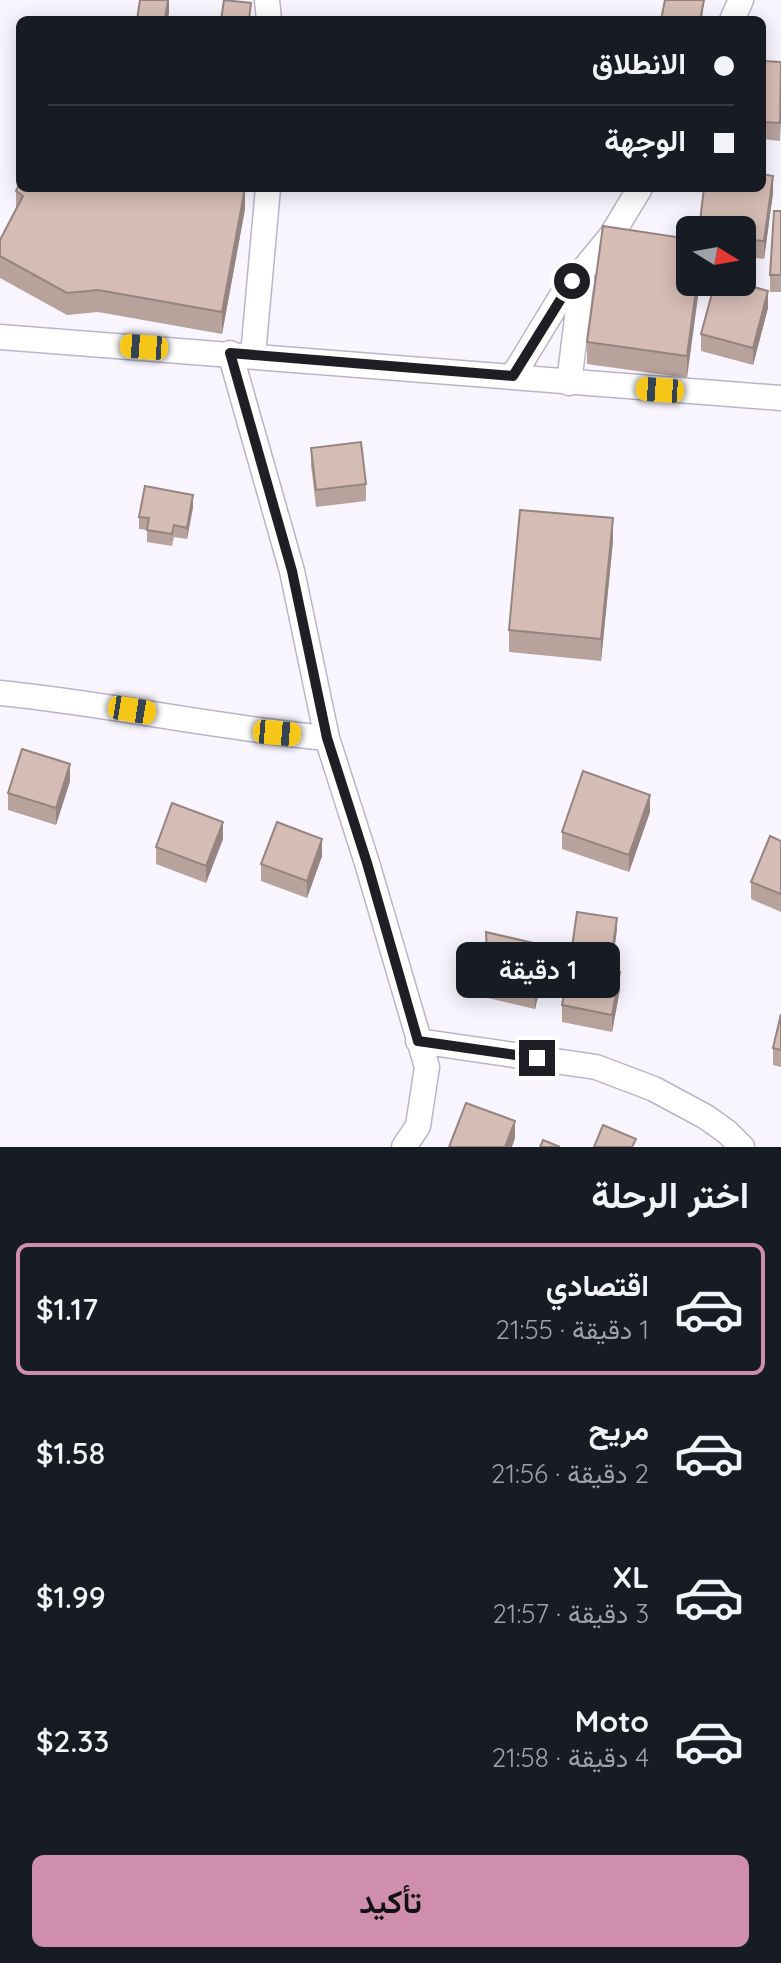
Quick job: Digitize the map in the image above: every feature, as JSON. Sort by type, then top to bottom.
[{"type":"street","points":[[267,192],[242,354],[327,738],[427,1067],[418,1126],[404,1147]]},
{"type":"street","points":[[513,376],[561,297],[583,266],[611,236],[638,192]]},
{"type":"street","points":[[569,383],[583,266]]},
{"type":"street","points":[[0,337],[781,398]]},
{"type":"street","points":[[0,693],[80,701],[252,731],[327,738]]},
{"type":"street","points":[[418,1041],[596,1067],[654,1089],[706,1117],[742,1147]]},
{"type":"building","points":[[140,0],[168,0],[166,16],[138,16]]},
{"type":"building","points":[[224,0],[251,3],[249,16],[222,16]]},
{"type":"building","points":[[665,0],[704,0],[701,16],[662,16]]},
{"type":"building","points":[[766,61],[781,62],[780,123],[766,122]]},
{"type":"building","points":[[766,175],[773,176],[764,241],[756,240],[756,216],[701,216],[704,192],[766,192]]},
{"type":"building","points":[[17,192],[244,192],[222,312],[98,290],[67,293],[0,256],[0,240],[23,196]]},
{"type":"building","points":[[774,211],[781,211],[781,275],[770,275]]},
{"type":"building","points":[[603,226],[676,237],[676,296],[695,296],[687,356],[587,342]]},
{"type":"building","points":[[756,288],[768,291],[753,348],[701,334],[711,296],[756,296]]},
{"type":"building","points":[[361,442],[366,484],[316,490],[311,448]]},
{"type":"building","points":[[145,486],[193,495],[187,528],[174,525],[172,534],[147,530],[149,518],[139,517]]},
{"type":"building","points":[[520,510],[613,518],[601,639],[509,630]]},
{"type":"building","points":[[22,749],[70,764],[56,808],[8,793]]},
{"type":"building","points":[[583,771],[650,795],[629,855],[562,832]]},
{"type":"building","points":[[172,803],[223,822],[206,866],[156,847]]},
{"type":"building","points":[[277,822],[322,839],[307,881],[261,864]]},
{"type":"building","points":[[770,836],[781,841],[781,894],[751,882]]},
{"type":"building","points":[[577,912],[617,918],[611,959],[571,954]]},
{"type":"building","points":[[486,932],[546,946],[535,991],[488,980]]},
{"type":"building","points":[[571,962],[620,972],[612,1015],[562,1005]]},
{"type":"building","points":[[781,1014],[781,1050],[773,1048]]},
{"type":"building","points":[[466,1103],[515,1121],[505,1147],[449,1147]]},
{"type":"building","points":[[603,1125],[636,1139],[632,1147],[594,1147]]},
{"type":"building","points":[[543,1140],[560,1147],[540,1147]]},
{"type":"route","points":[[537,1058],[418,1041],[327,738],[292,571],[230,353],[513,376],[572,281]]}]
